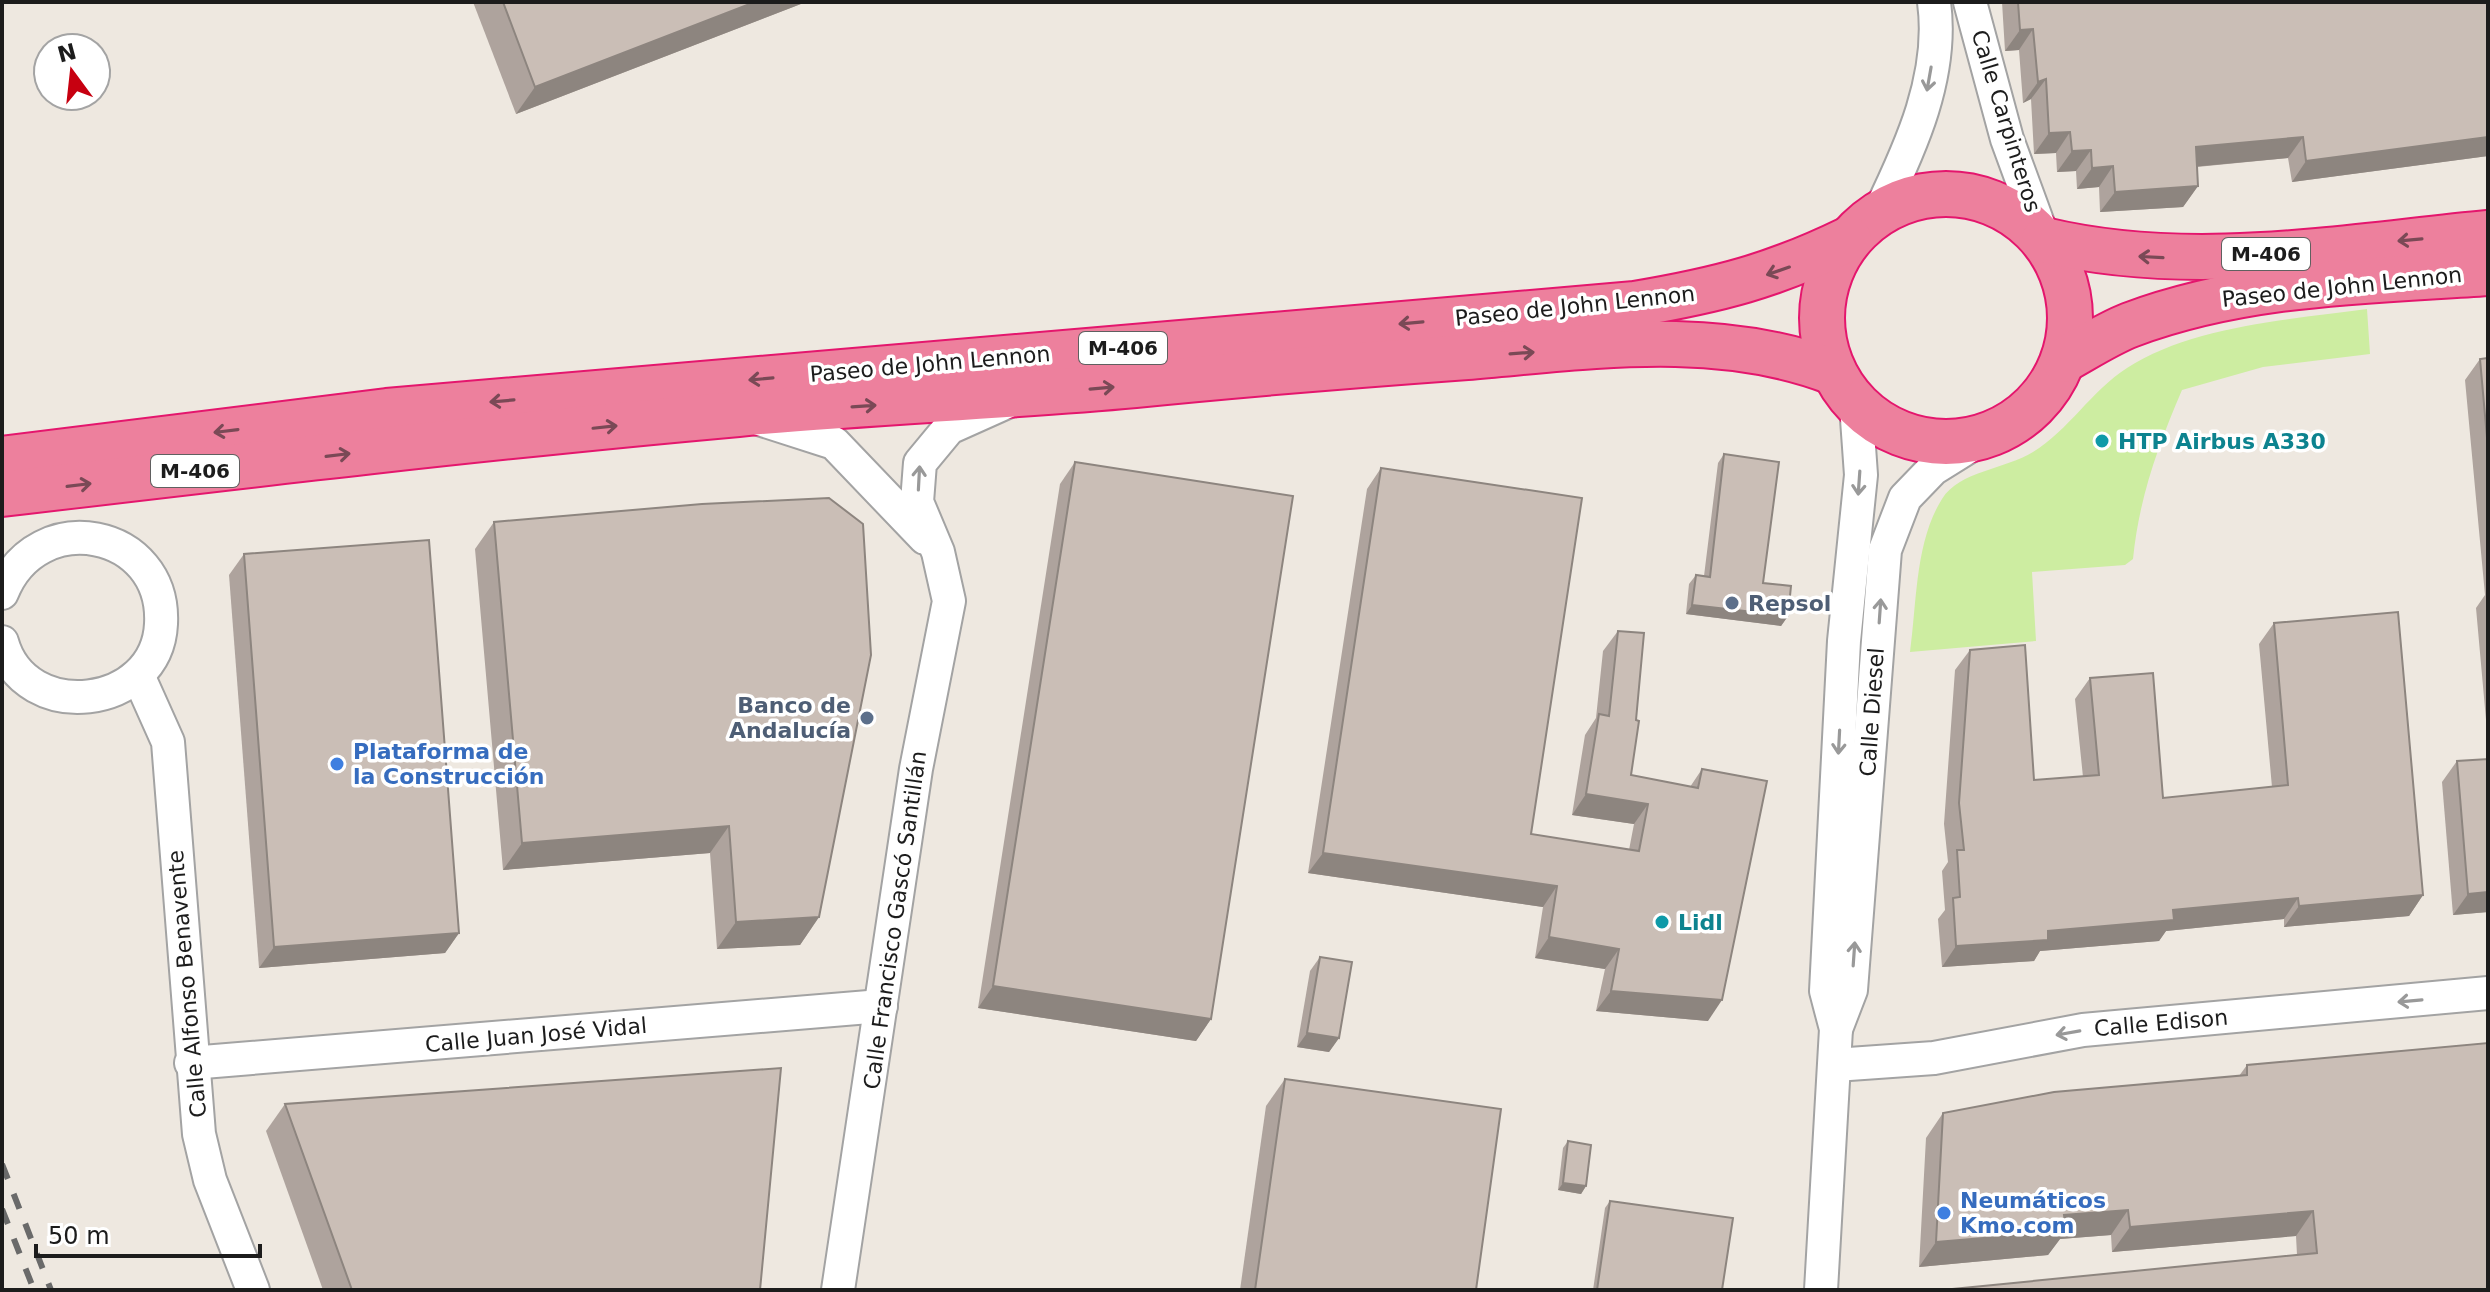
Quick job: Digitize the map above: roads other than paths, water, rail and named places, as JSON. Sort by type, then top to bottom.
[{"type":"highway","name":"M-406","points":[[1845,388],[1878,423],[1904,436],[1930,442],[1959,442],[1986,436],[2013,423],[2034,407],[2052,384],[2064,360],[2071,307],[2064,275],[2044,240],[2009,211],[1965,194],[1926,194],[1865,225]]},
{"type":"highway","points":[[1845,388],[1823,342],[1821,310],[1828,272],[1865,225]]},
{"type":"highway","name":"Paseo de John Lennon","points":[[2,459],[387,430],[1635,304],[1736,285],[1796,265],[1865,225]]},
{"type":"highway","name":"Paseo de John Lennon","points":[[2044,240],[2098,253],[2174,259],[2488,233]]},
{"type":"highway","name":"Paseo de John Lennon","points":[[2064,360],[2127,326],[2220,298],[2310,286],[2488,273]]},
{"type":"highway","name":"Paseo de John Lennon","points":[[2,494],[387,430],[742,414],[1025,395],[1276,372],[1663,344],[1738,346],[1796,358],[1845,388]]},
{"type":"street","name":"Calle Carpinteros","points":[[1865,225],[1922,113],[1934,43],[1934,2]]},
{"type":"street","name":"Calle Carpinteros","points":[[1970,2],[2007,139],[2044,240]]},
{"type":"street","name":"Calle Diesel","points":[[1821,1290],[1836,1029],[1826,991],[1844,641],[1861,475],[1845,388]]},
{"type":"street","name":"Calle Francisco Gascó Santillán","points":[[838,1290],[916,769],[949,601],[938,552],[917,502],[920,463],[949,428],[1025,395]]},
{"type":"street","points":[[742,414],[834,443],[938,552]]},
{"type":"street","name":"Calle Diesel","points":[[1836,1029],[1851,990],[1885,550],[1905,498],[1933,469],[1986,436]]},
{"type":"street","points":[[2,593],[9,577],[25,556],[49,542],[76,536],[104,540],[126,551],[148,573],[159,598],[161,626],[154,652],[138,675],[124,687],[92,699],[66,699],[41,690],[20,674],[2,642]]},
{"type":"street","name":"Calle Alfonso Benavente","points":[[138,675],[168,742],[199,1134],[210,1180],[253,1290]]},
{"type":"street","name":"Calle Edison","points":[[1835,1065],[1934,1058],[2083,1030],[2488,993]]},
{"type":"street","name":"Calle Juan José Vidal","points":[[191,1063],[881,1006]]},
{"type":"railway","points":[[2,1164],[51,1290]]},
{"type":"railway","points":[[2,1209],[34,1290]]},
{"type":"place","name":"HTP Airbus A330","points":[[2102,441]]},
{"type":"place","name":"Repsol","points":[[1732,603]]},
{"type":"place","name":"Banco de Andalucía","points":[[867,718]]},
{"type":"place","name":"Plataforma de la Construcción","points":[[337,764]]},
{"type":"place","name":"Lidl","points":[[1662,922]]},
{"type":"place","name":"Neumáticos Kmo.com","points":[[1944,1213]]}]
